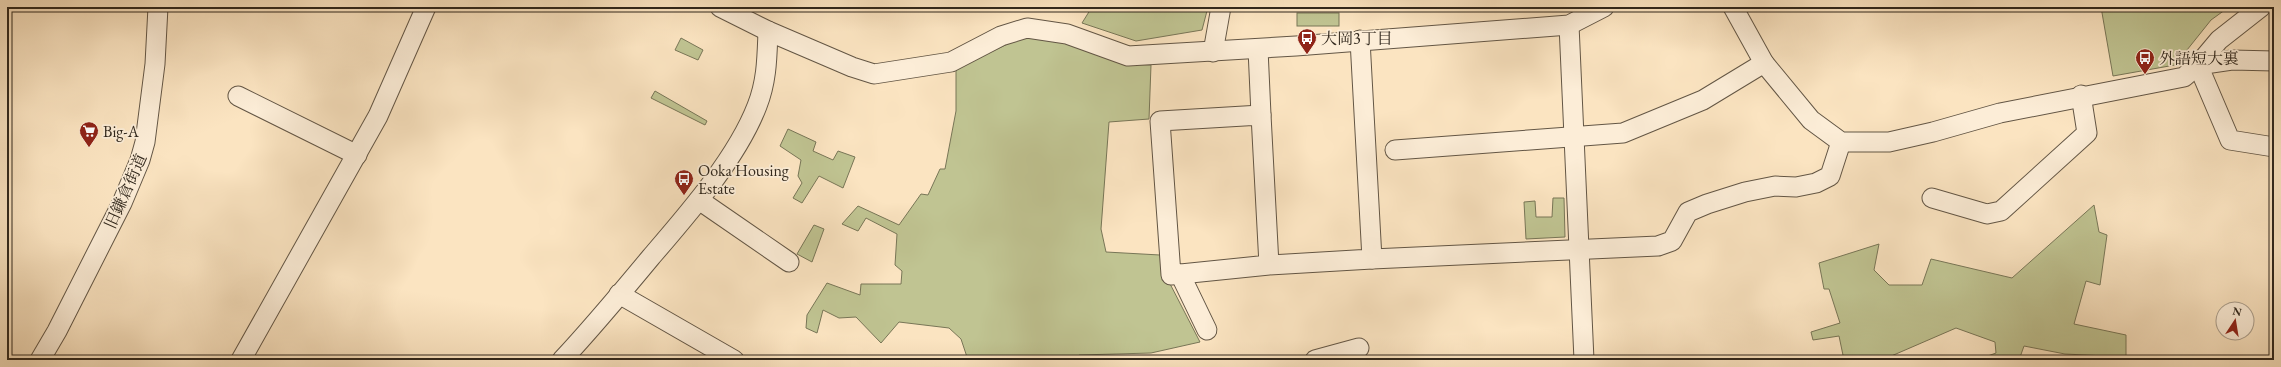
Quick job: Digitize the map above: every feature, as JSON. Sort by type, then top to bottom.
[{"type":"street","name":"旧鎌倉街道","points":[[40,360],[57,331],[122,203],[140,160],[145,142],[155,64],[158,7]]},
{"type":"street","points":[[241,360],[378,116],[426,7]]},
{"type":"street","points":[[1213,52],[1221,7]]},
{"type":"street","points":[[724,8],[768,31],[852,67],[874,74],[951,62],[1001,36],[1027,28],[1067,34],[1128,56],[1258,49],[1569,25],[1604,7]]},
{"type":"street","points":[[1733,7],[1764,63],[1811,120],[1841,142],[1889,142],[1933,132],[2000,112],[2081,95],[2184,77],[2198,65],[2219,40],[2261,7]]},
{"type":"street","points":[[1569,25],[1584,360]]},
{"type":"street","points":[[562,360],[699,200],[744,135],[757,106],[766,77],[768,31]]},
{"type":"street","points":[[1360,40],[1372,260]]},
{"type":"street","points":[[1258,49],[1269,265]]},
{"type":"street","points":[[2198,65],[2232,60],[2274,61]]},
{"type":"street","points":[[1395,150],[1575,138],[1623,133],[1704,100],[1764,63]]},
{"type":"street","points":[[2198,65],[2230,140],[2274,147]]},
{"type":"street","points":[[1932,198],[1987,214],[2001,211],[2087,133],[2081,95]]},
{"type":"street","points":[[238,96],[356,155]]},
{"type":"street","points":[[1261,115],[1160,121],[1171,274],[1269,265],[1658,246],[1672,241],[1688,212],[1707,204],[1753,190],[1775,186],[1796,187],[1816,183],[1830,176],[1841,142]]},
{"type":"street","points":[[699,200],[789,262]]},
{"type":"street","points":[[1180,274],[1207,330]]},
{"type":"street","points":[[619,294],[734,360]]},
{"type":"street","points":[[1315,360],[1359,348]]},
{"type":"green space","points":[[1092,7],[1208,7],[1202,30],[1136,41],[1082,23]]},
{"type":"green space","points":[[2101,7],[2229,7],[2211,20],[2175,65],[2113,76]]},
{"type":"green space","points":[[1297,13],[1339,13],[1339,26],[1297,26]]},
{"type":"green space","points":[[1027,35],[1068,41],[1128,64],[1151,65],[1149,119],[1109,122],[1101,229],[1106,252],[1160,255],[1167,278],[1200,342],[1151,353],[1079,355],[1080,360],[968,360],[961,339],[949,328],[899,322],[881,343],[856,317],[839,318],[823,310],[817,333],[806,328],[807,315],[827,283],[860,295],[861,284],[901,284],[902,271],[895,265],[897,234],[866,218],[858,231],[842,224],[858,206],[899,225],[921,194],[928,195],[940,169],[945,169],[956,111],[956,68]]},
{"type":"green space","points":[[681,38],[703,50],[698,60],[675,50]]},
{"type":"green space","points":[[655,91],[707,121],[705,125],[651,98]]},
{"type":"green space","points":[[788,129],[816,142],[813,151],[833,160],[838,151],[855,157],[843,188],[819,176],[802,203],[793,198],[802,183],[798,176],[801,160],[780,146]]},
{"type":"green space","points":[[1553,198],[1564,198],[1565,237],[1526,239],[1524,202],[1535,201],[1536,217],[1552,217]]},
{"type":"green space","points":[[2094,205],[2099,232],[2107,235],[2100,285],[2086,281],[2074,324],[2126,335],[2126,357],[2065,354],[2024,346],[2019,360],[1985,360],[1985,357],[1996,353],[1995,342],[1956,328],[1889,357],[1888,360],[1844,360],[1839,336],[1813,340],[1811,332],[1840,323],[1829,289],[1824,289],[1819,263],[1879,244],[1874,270],[1889,285],[1922,285],[1931,259],[2012,278]]},
{"type":"green space","points":[[814,225],[824,229],[812,262],[797,254]]},
{"type":"place","name":"大岡3丁目","points":[[1307,55]]},
{"type":"place","name":"外語短大裏","points":[[2145,75]]},
{"type":"place","name":"Big-A","points":[[89,148]]},
{"type":"place","name":"Ooka Housing Estate","points":[[684,196]]}]
